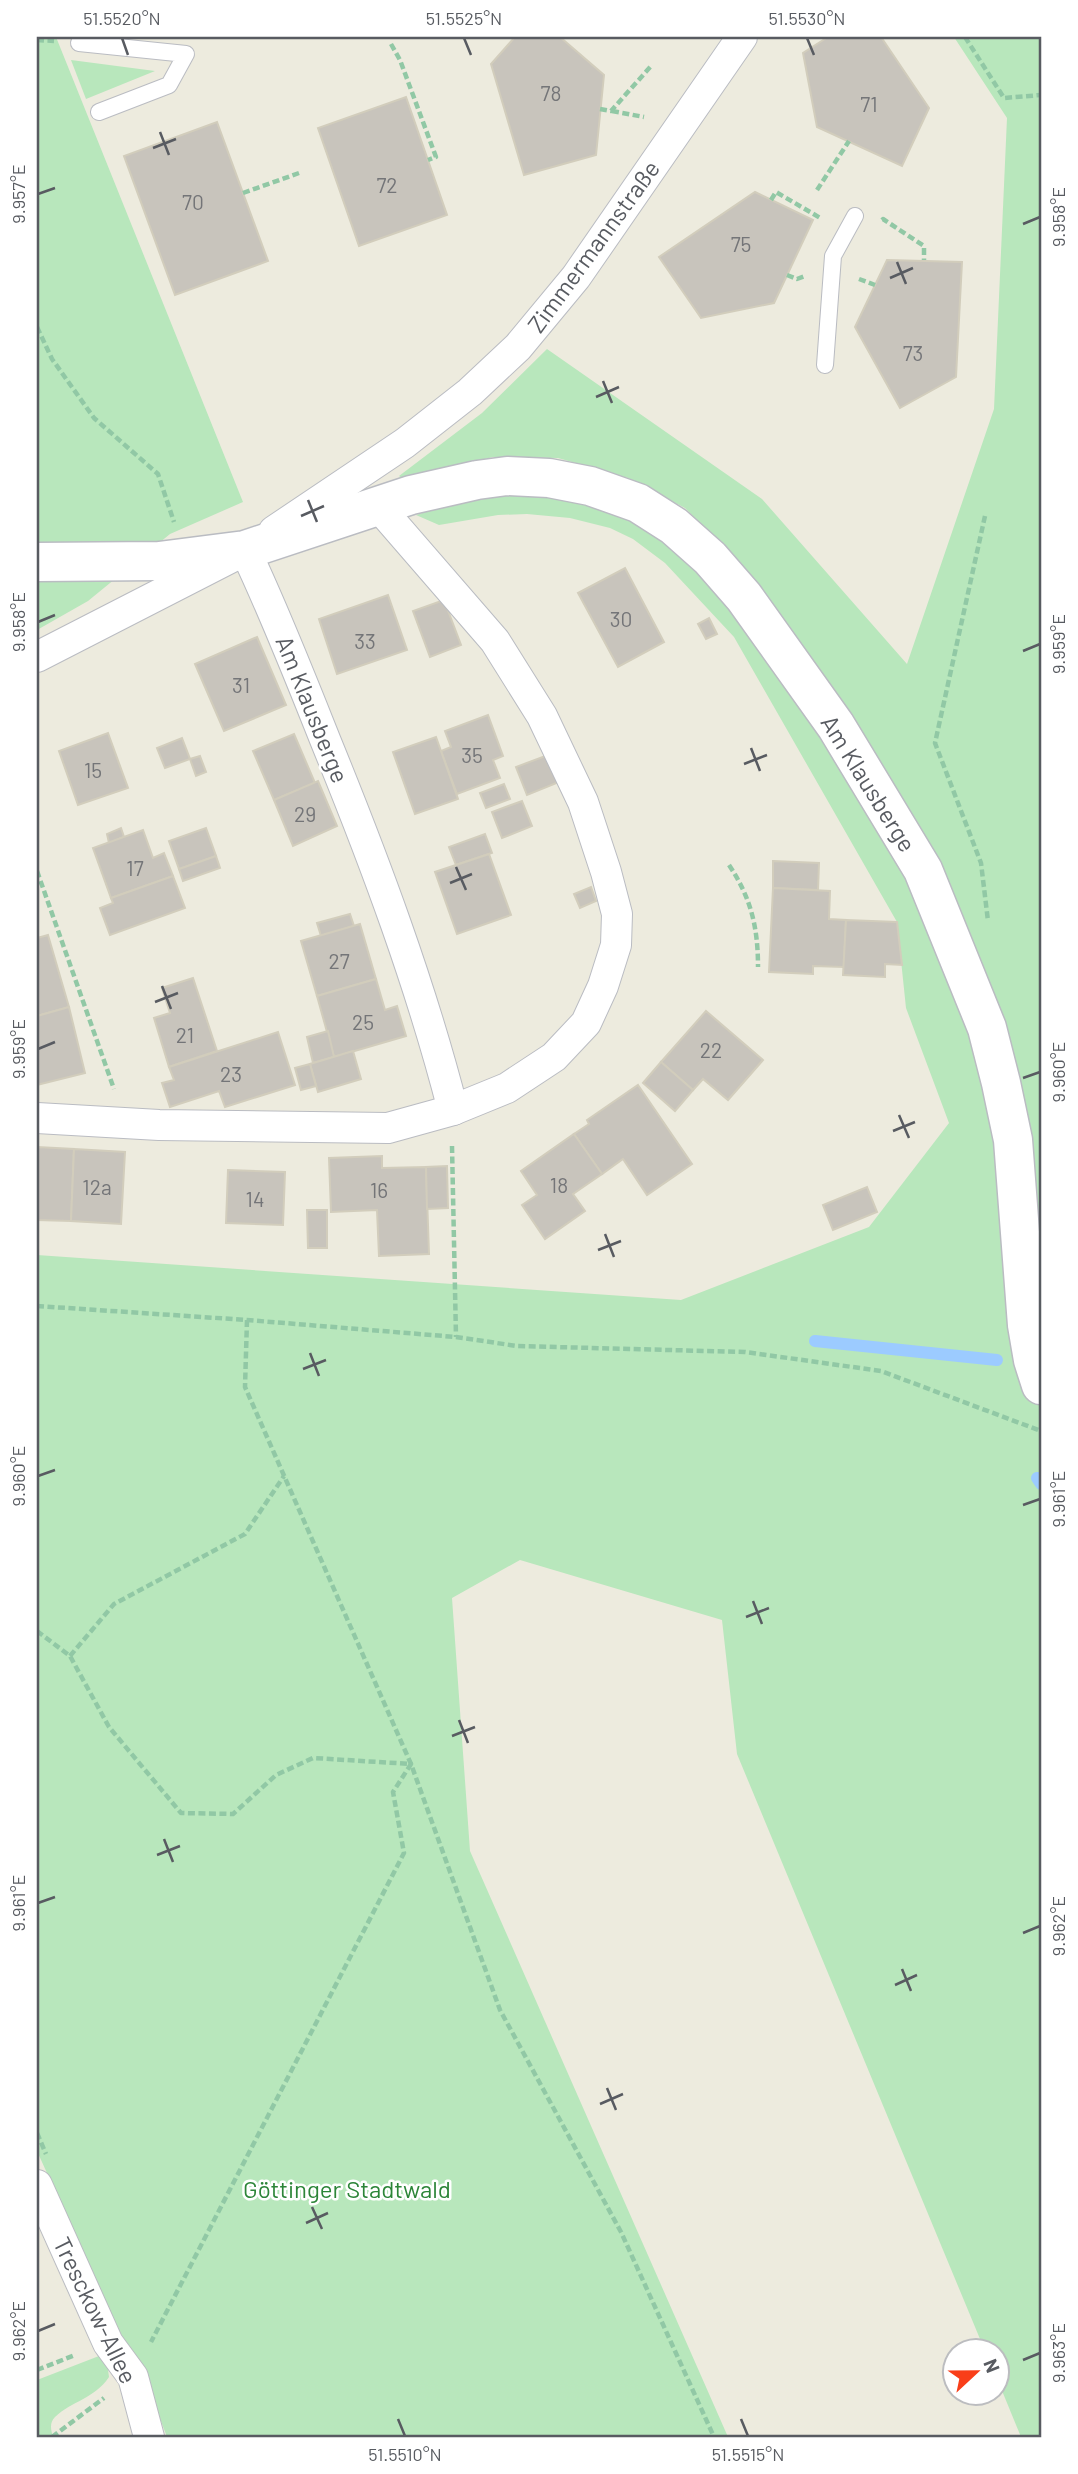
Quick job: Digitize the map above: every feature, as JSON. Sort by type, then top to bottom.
[{"type":"street","name":"Zimmermannstraße","points":[[246,550],[405,443],[470,392],[518,347],[576,277],[742,37]]},
{"type":"street","name":"Am Klausberge","points":[[37,657],[246,550],[451,485],[508,476],[549,478],[590,486],[638,503],[674,526],[710,558],[744,597],[836,726],[923,870],[987,1028],[1013,1140],[1027,1325],[1033,1360],[1041,1385]]},
{"type":"street","points":[[37,1118],[125,1123],[388,1128],[453,1110],[507,1088],[554,1057],[586,1023],[603,986],[616,945],[617,914],[583,802],[542,716],[495,641],[378,506]]},
{"type":"street","name":"Am Klausberge","points":[[246,550],[359,822],[433,1031],[453,1110]]},
{"type":"street","points":[[37,562],[127,563],[187,559],[246,550]]},
{"type":"street","name":"Tresckow-Allee","points":[[37,2185],[108,2343],[133,2377],[149,2437]]},
{"type":"lane","points":[[79,43],[186,54],[169,85],[99,112]]},
{"type":"lane","points":[[825,365],[833,256],[855,216]]},
{"type":"path","points":[[965,37],[1004,98],[1041,95]]},
{"type":"path","points":[[391,44],[400,60],[436,157],[428,160]]},
{"type":"path","points":[[611,111],[652,65]]},
{"type":"path","points":[[600,109],[638,116]]},
{"type":"path","points":[[817,190],[849,141]]},
{"type":"path","points":[[243,193],[299,173]]},
{"type":"path","points":[[771,200],[776,192],[827,222]]},
{"type":"path","points":[[890,223],[924,246],[924,260]]},
{"type":"path","points":[[37,327],[52,359],[94,418],[158,474],[187,559]]},
{"type":"path","points":[[985,516],[935,743],[981,863],[989,924]]},
{"type":"path","points":[[729,866],[744,888],[758,935],[758,967]]},
{"type":"path","points":[[37,871],[125,1123]]},
{"type":"path","points":[[453,1110],[456,1337]]},
{"type":"path","points":[[37,1306],[456,1337],[517,1346],[745,1352],[881,1371],[1041,1431]]},
{"type":"path","points":[[247,1320],[244,1387],[411,1765],[500,2010],[621,2232],[714,2437]]},
{"type":"path","points":[[69,1656],[114,1604],[245,1534],[284,1475]]},
{"type":"path","points":[[37,1631],[69,1656],[109,1727],[181,1813],[233,1814],[276,1775],[313,1758],[411,1765]]},
{"type":"path","points":[[52,2437],[133,2377],[404,1853],[393,1792],[411,1765]]},
{"type":"path","points":[[37,2370],[108,2343]]},
{"type":"green space","points":[[37,37],[56,37],[243,502],[170,534],[88,601],[37,630]]},
{"type":"green space","name":"Göttinger Stadtwald","points":[[954,37],[1041,37],[1041,2437],[1021,2437],[1009,2408],[1012,2408],[1012,2338],[980,2338],[737,1754],[722,1620],[520,1560],[452,1598],[470,1851],[728,2437],[167,2437],[148,2387],[114,2321],[37,2151],[37,1255],[681,1300],[869,1227],[949,1123],[906,1008],[897,922],[734,637],[665,563],[633,539],[610,528],[570,518],[527,514],[498,515],[439,525],[416,515],[493,495],[525,493],[589,503],[646,528],[674,547],[754,634],[995,997],[936,861],[739,563],[685,508],[628,478],[558,458],[493,457],[403,479],[399,476],[482,413],[547,349],[762,499],[907,664],[994,409],[1007,118]]},
{"type":"green space","points":[[71,60],[155,71],[86,99]]},
{"type":"green space","points":[[99,2356],[107,2363],[109,2377],[97,2390],[53,2419],[53,2437],[37,2437],[37,2380]]},
{"type":"building","points":[[515,37],[560,37],[604,75],[596,155],[524,175],[491,64]]},
{"type":"building","points":[[828,37],[881,37],[929,108],[902,166],[817,127],[803,53]]},
{"type":"building","points":[[406,97],[447,215],[359,246],[318,128]]},
{"type":"building","points":[[217,122],[268,261],[175,295],[124,156]]},
{"type":"building","points":[[755,192],[813,220],[774,303],[701,318],[659,257]]},
{"type":"building","points":[[887,260],[962,262],[956,377],[900,408],[855,327]]},
{"type":"building","points":[[625,568],[664,642],[618,667],[578,593]]},
{"type":"building","points":[[388,595],[407,650],[337,674],[319,619]]},
{"type":"building","points":[[444,600],[461,645],[430,657],[413,611]]},
{"type":"building","points":[[709,618],[717,634],[706,639],[698,624]]},
{"type":"building","points":[[257,637],[286,705],[224,731],[195,664]]},
{"type":"building","points":[[488,715],[503,756],[493,760],[500,778],[457,794],[441,751],[451,747],[445,731]]},
{"type":"building","points":[[108,733],[128,788],[78,805],[59,751]]},
{"type":"building","points":[[294,734],[315,783],[274,800],[253,751]]},
{"type":"building","points":[[436,737],[458,799],[415,814],[393,752]]},
{"type":"building","points":[[182,738],[190,759],[165,768],[157,748]]},
{"type":"building","points":[[548,755],[559,782],[527,795],[516,767]]},
{"type":"building","points":[[200,756],[206,772],[196,776],[190,759]]},
{"type":"building","points":[[318,781],[337,826],[293,846],[274,800]]},
{"type":"building","points":[[504,784],[510,799],[486,808],[480,793]]},
{"type":"building","points":[[522,801],[532,826],[502,838],[492,812]]},
{"type":"building","points":[[121,828],[124,837],[109,843],[107,834]]},
{"type":"building","points":[[206,828],[216,856],[179,869],[169,841]]},
{"type":"building","points":[[143,830],[153,858],[164,853],[173,876],[111,898],[93,848]]},
{"type":"building","points":[[485,834],[492,853],[456,865],[449,847]]},
{"type":"building","points":[[489,854],[511,915],[457,934],[435,872]]},
{"type":"building","points":[[216,856],[220,868],[183,881],[179,869]]},
{"type":"building","points":[[773,861],[819,863],[818,890],[773,888]]},
{"type":"building","points":[[173,876],[185,908],[110,935],[100,908],[113,903],[111,898]]},
{"type":"building","points":[[591,887],[596,901],[580,908],[574,894]]},
{"type":"building","points":[[773,888],[830,891],[829,919],[846,920],[844,967],[813,966],[813,974],[769,972]]},
{"type":"building","points":[[350,914],[354,926],[321,936],[317,923]]},
{"type":"building","points":[[846,920],[897,922],[902,965],[885,964],[885,977],[843,975]]},
{"type":"building","points":[[360,924],[376,979],[317,996],[301,941]]},
{"type":"building","points":[[48,935],[69,1007],[37,1016],[37,938]]},
{"type":"building","points":[[193,978],[217,1051],[169,1067],[154,1018],[170,1013],[162,988]]},
{"type":"building","points":[[376,979],[385,1010],[397,1006],[406,1036],[334,1057],[317,996]]},
{"type":"building","points":[[69,1007],[85,1073],[37,1085],[37,1016]]},
{"type":"building","points":[[706,1011],[763,1060],[728,1100],[703,1079],[693,1090],[661,1062]]},
{"type":"building","points":[[328,1031],[334,1057],[313,1063],[307,1037]]},
{"type":"building","points":[[278,1032],[295,1085],[225,1107],[219,1091],[170,1107],[162,1083],[174,1080],[169,1067]]},
{"type":"building","points":[[353,1051],[361,1079],[318,1092],[310,1064]]},
{"type":"building","points":[[661,1062],[693,1090],[675,1111],[643,1083]]},
{"type":"building","points":[[310,1064],[316,1086],[301,1090],[295,1068]]},
{"type":"building","points":[[638,1085],[692,1164],[647,1195],[623,1159],[602,1174],[574,1134],[589,1124],[587,1120]]},
{"type":"building","points":[[574,1134],[602,1174],[573,1194],[585,1211],[545,1239],[522,1205],[537,1195],[521,1171]]},
{"type":"building","points":[[37,1147],[74,1149],[71,1221],[37,1220]]},
{"type":"building","points":[[74,1149],[125,1152],[121,1224],[71,1221]]},
{"type":"building","points":[[382,1156],[382,1168],[426,1167],[429,1254],[379,1256],[377,1210],[331,1212],[329,1158]]},
{"type":"building","points":[[447,1166],[448,1208],[427,1209],[426,1167]]},
{"type":"building","points":[[228,1170],[285,1172],[283,1225],[226,1223]]},
{"type":"building","points":[[867,1187],[877,1212],[833,1230],[823,1205]]},
{"type":"building","points":[[307,1210],[327,1210],[327,1248],[308,1248]]},
{"type":"waterway","points":[[815,1341],[997,1360]]},
{"type":"waterway","points":[[1037,1478],[1041,1484]]}]
